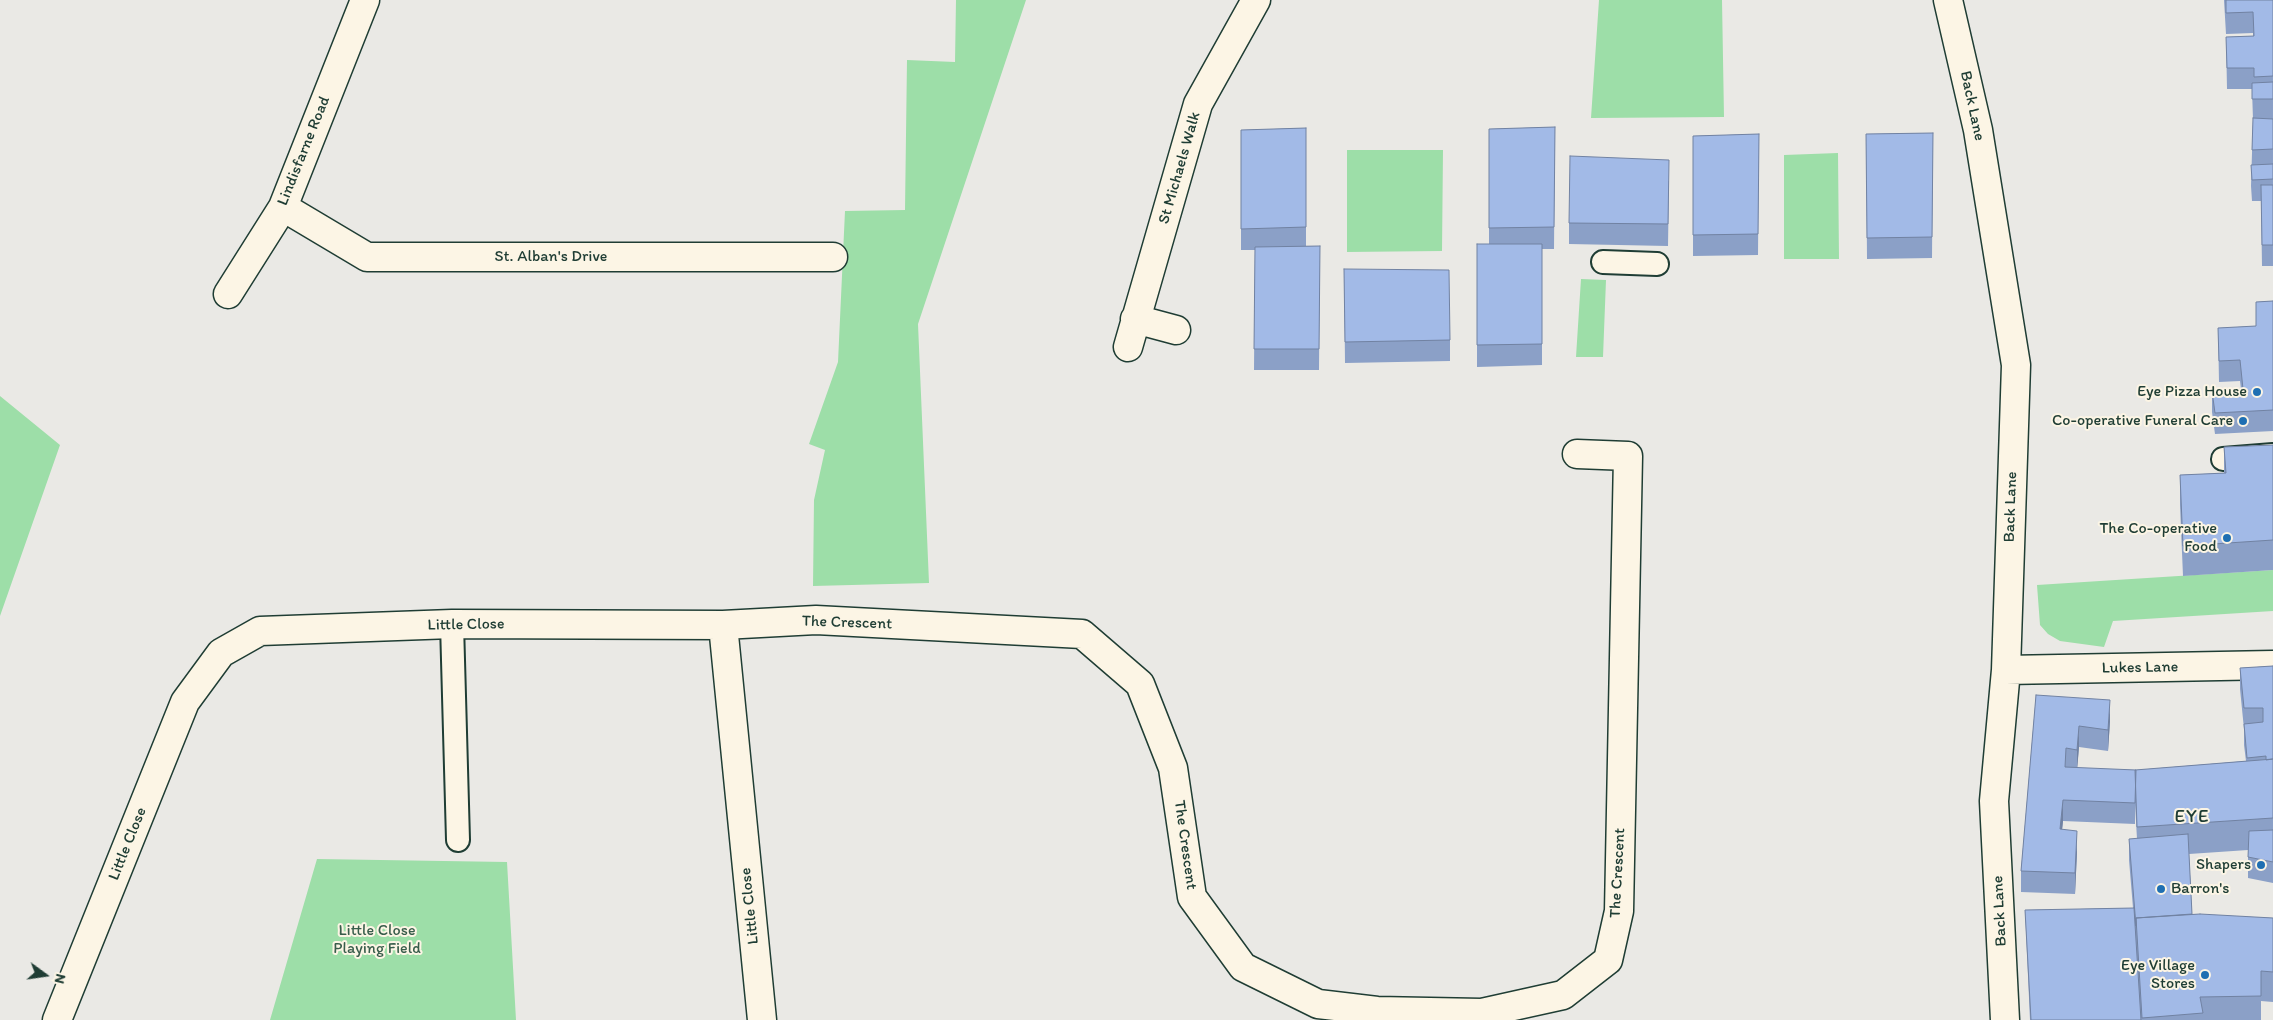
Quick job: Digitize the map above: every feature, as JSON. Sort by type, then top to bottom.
[{"type":"street","name":"Lindisfarne Road","points":[[228,294],[283,207],[365,0]]},
{"type":"street","name":"St Michaels Walk","points":[[1128,347],[1198,104],[1256,0]]},
{"type":"street","name":"Back Lane","points":[[1948,0],[1978,130],[2016,365],[2019,527],[1994,801],[2005,1020]]},
{"type":"street","name":"St. Alban's Drive","points":[[283,207],[367,257],[833,257]]},
{"type":"street","points":[[1135,319],[1176,330]]},
{"type":"street","name":"The Crescent","points":[[723,625],[816,620],[1082,634],[1140,684],[1173,768],[1192,897],[1243,967],[1318,1004],[1378,1015],[1482,1013],[1563,995],[1608,960],[1619,911],[1628,456],[1577,454]]},
{"type":"street","name":"Little Close","points":[[57,1020],[185,702],[221,653],[260,631],[452,624],[723,625],[762,1020]]},
{"type":"street","name":"Lukes Lane","points":[[2006,670],[2273,665]]},
{"type":"lane","points":[[1603,262],[1657,264]]},
{"type":"lane","points":[[2223,459],[2273,455]]},
{"type":"lane","points":[[452,624],[458,840]]},
{"type":"green space","points":[[956,0],[1026,0],[918,324],[929,583],[813,586],[814,500],[825,450],[809,444],[838,362],[845,211],[905,210],[907,60],[955,62]]},
{"type":"green space","points":[[1599,0],[1722,0],[1724,117],[1591,118]]},
{"type":"green space","points":[[1347,150],[1443,150],[1442,251],[1347,252]]},
{"type":"green space","points":[[1838,153],[1839,259],[1784,259],[1784,155]]},
{"type":"green space","points":[[1581,279],[1606,280],[1603,357],[1576,357]]},
{"type":"green space","points":[[0,396],[60,445],[0,616]]},
{"type":"green space","points":[[2273,570],[2273,611],[2113,621],[2104,647],[2060,641],[2048,634],[2040,625],[2037,585]]},
{"type":"green space","name":"Little Close Playing Field","points":[[317,859],[507,862],[516,1020],[270,1020]]},
{"type":"building","points":[[2226,0],[2273,0],[2273,76],[2254,77],[2254,68],[2227,68],[2226,37],[2254,36],[2253,12],[2226,13]]},
{"type":"building","points":[[2273,82],[2273,99],[2252,99],[2252,83]]},
{"type":"building","points":[[2253,118],[2273,119],[2273,149],[2252,150]]},
{"type":"building","points":[[1555,127],[1554,227],[1489,228],[1489,129]]},
{"type":"building","points":[[1306,128],[1306,227],[1241,229],[1241,130]]},
{"type":"building","points":[[1933,133],[1932,237],[1867,238],[1866,134]]},
{"type":"building","points":[[1759,134],[1758,234],[1693,235],[1693,136]]},
{"type":"building","points":[[1570,156],[1669,160],[1668,224],[1569,223]]},
{"type":"building","points":[[2273,164],[2273,179],[2252,180],[2251,165]]},
{"type":"building","points":[[2261,185],[2273,185],[2273,245],[2262,245]]},
{"type":"building","points":[[1477,244],[1542,244],[1542,344],[1477,345]]},
{"type":"building","points":[[1320,246],[1319,349],[1254,349],[1255,247]]},
{"type":"building","points":[[1344,269],[1449,270],[1450,340],[1345,342]]},
{"type":"building","points":[[2273,301],[2273,410],[2215,413],[2212,391],[2243,389],[2240,360],[2219,361],[2218,328],[2256,326],[2256,302]]},
{"type":"building","name":"The Co-operative Food","points":[[2273,445],[2273,540],[2183,546],[2180,475],[2226,473],[2224,447]]},
{"type":"building","points":[[2273,666],[2273,759],[2266,760],[2266,756],[2247,758],[2244,724],[2263,722],[2263,708],[2244,708],[2240,668]]},
{"type":"building","points":[[2036,695],[2110,700],[2108,730],[2079,726],[2077,750],[2066,748],[2065,767],[2136,770],[2135,803],[2063,800],[2060,829],[2077,831],[2075,873],[2021,871]]},
{"type":"building","points":[[2273,759],[2273,818],[2137,827],[2135,770]]},
{"type":"building","points":[[2273,830],[2273,862],[2248,857],[2249,831]]},
{"type":"building","name":"Barron's","points":[[2188,834],[2192,914],[2136,918],[2136,926],[2129,839]]},
{"type":"building","points":[[2134,908],[2141,1020],[2031,1020],[2025,910]]},
{"type":"building","name":"Eye Village Stores","points":[[2200,914],[2273,918],[2273,972],[2261,971],[2261,996],[2200,997],[2203,1013],[2142,1018],[2136,918]]},
{"type":"place","name":"Eye Pizza House","points":[[2257,392]]},
{"type":"place","name":"Co-operative Funeral Care","points":[[2243,421]]},
{"type":"place","name":"The Co-operative Food","points":[[2227,538]]},
{"type":"place","name":"Shapers","points":[[2261,865]]},
{"type":"place","name":"Barron's","points":[[2161,889]]},
{"type":"place","name":"Eye Village Stores","points":[[2205,975]]},
{"type":"district","name":"EYE","points":[[2192,817]]}]
